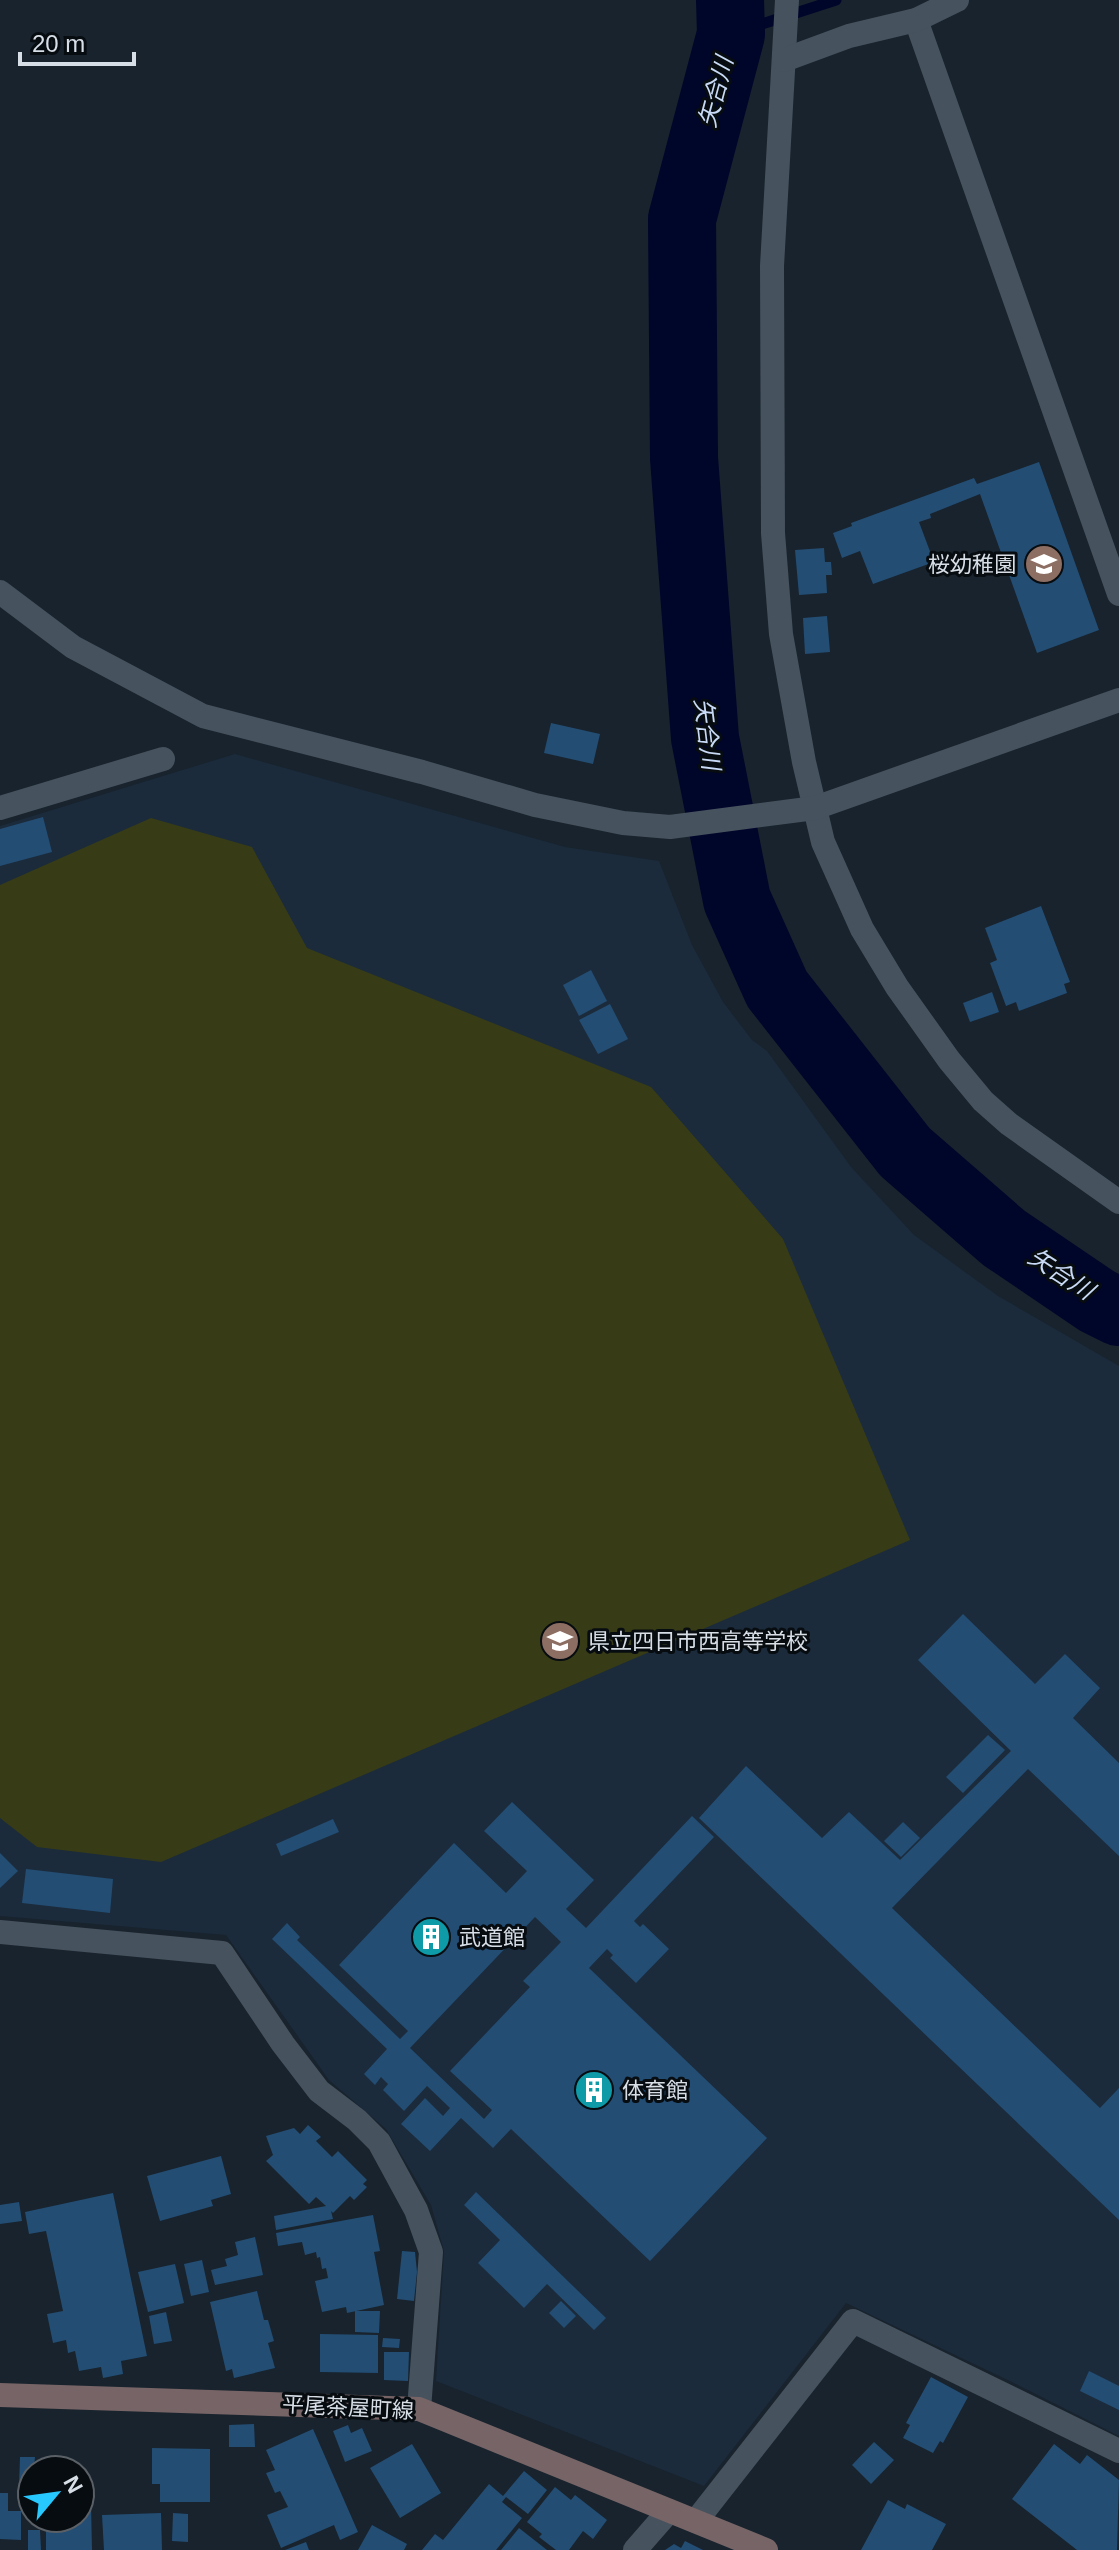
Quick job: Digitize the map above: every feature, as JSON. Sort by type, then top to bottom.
[{"type":"main road","name":"平尾茶屋町線","points":[[0,2395],[419,2409],[766,2550]]},
{"type":"street","points":[[787,0],[772,266],[773,533],[781,634],[823,842],[862,929],[897,987],[949,1060],[983,1101],[1009,1124],[1119,1202]]},
{"type":"street","points":[[784,52],[916,20],[957,0]]},
{"type":"street","points":[[916,20],[1119,594]]},
{"type":"street","points":[[0,592],[73,647],[203,716],[422,772],[535,805],[623,823],[670,827],[815,808],[1119,700]]},
{"type":"street","points":[[0,808],[163,759]]},
{"type":"street","points":[[0,1932],[222,1953],[283,2044],[319,2091],[357,2120],[379,2142],[416,2210],[431,2252],[419,2409]]},
{"type":"street","points":[[696,2521],[853,2321],[1119,2451]]},
{"type":"street","points":[[635,2550],[669,2511]]},
{"type":"shaded area","name":"県立四日市西高等学校","points":[[235,754],[565,847],[659,861],[692,945],[723,1002],[752,1040],[767,1051],[851,1167],[914,1235],[998,1296],[1119,1366],[1119,2436],[846,2303],[704,2486],[436,2381],[444,2251],[431,2205],[386,2129],[329,2080],[226,1935],[0,1916],[0,826]]},
{"type":"green space","points":[[151,818],[252,847],[307,948],[651,1087],[783,1239],[910,1540],[161,1862],[37,1847],[0,1818],[0,885]]},
{"type":"building","points":[[1039,462],[1099,630],[1037,653],[980,494],[930,514],[931,518],[919,522],[934,562],[873,584],[860,551],[842,558],[833,533],[852,526],[851,523],[974,478],[977,484]]},
{"type":"building","points":[[824,548],[825,562],[831,562],[832,575],[826,575],[827,593],[799,595],[795,550]]},
{"type":"building","points":[[827,616],[830,652],[805,654],[803,618]]},
{"type":"building","points":[[551,723],[600,734],[593,764],[544,753]]},
{"type":"building","points":[[43,817],[52,852],[0,866],[0,829]]},
{"type":"building","points":[[1041,906],[1070,982],[1064,984],[1067,993],[1019,1011],[1016,1002],[1006,1006],[990,963],[997,960],[985,928]]},
{"type":"building","points":[[591,970],[607,1001],[579,1016],[563,985]]},
{"type":"building","points":[[992,992],[999,1012],[970,1022],[963,1003]]},
{"type":"building","points":[[610,1004],[628,1039],[598,1054],[579,1020]]},
{"type":"building","points":[[963,1614],[1035,1684],[1065,1654],[1100,1688],[1073,1718],[1119,1763],[1119,1856],[1028,1769],[892,1908],[1100,2108],[1119,2088],[1119,2220],[699,1818],[746,1766],[822,1838],[849,1812],[900,1860],[1011,1751],[918,1660]]},
{"type":"building","points":[[988,1735],[1005,1750],[963,1793],[946,1777]]},
{"type":"building","points":[[512,1802],[594,1880],[566,1909],[586,1928],[692,1816],[714,1837],[634,1921],[640,1927],[643,1924],[669,1949],[636,1983],[610,1958],[613,1955],[607,1949],[589,1968],[767,2138],[650,2261],[511,2129],[493,2148],[461,2118],[430,2151],[401,2124],[425,2098],[443,2116],[450,2108],[427,2086],[404,2111],[383,2090],[388,2084],[381,2077],[375,2085],[364,2074],[387,2049],[272,1939],[287,1923],[300,1937],[297,1940],[400,2039],[408,2031],[339,1965],[454,1843],[506,1893],[527,1871],[484,1831]],"holes":[[[535,1917],[561,1942],[523,1981],[530,1987],[450,2071],[492,2110],[484,2119],[410,2048]]]},
{"type":"building","points":[[333,1819],[339,1832],[281,1856],[276,1844]]},
{"type":"building","points":[[903,1822],[920,1838],[901,1857],[884,1841]]},
{"type":"building","points":[[0,1853],[18,1871],[0,1888]]},
{"type":"building","points":[[26,1869],[113,1879],[110,1913],[22,1903]]},
{"type":"building","points":[[308,2125],[321,2137],[316,2141],[332,2157],[338,2151],[367,2180],[363,2184],[367,2187],[354,2200],[350,2196],[333,2213],[331,2211],[333,2219],[276,2230],[274,2216],[326,2206],[316,2197],[309,2204],[266,2161],[273,2155],[266,2136],[294,2128],[300,2134]]},
{"type":"building","points":[[221,2156],[231,2194],[211,2200],[213,2206],[160,2221],[147,2176]]},
{"type":"building","points":[[476,2192],[606,2318],[594,2330],[547,2284],[524,2308],[478,2263],[500,2240],[464,2205]]},
{"type":"building","points":[[113,2193],[147,2356],[121,2361],[123,2374],[103,2378],[101,2367],[79,2371],[75,2351],[68,2353],[66,2340],[53,2343],[47,2314],[63,2311],[46,2231],[29,2234],[25,2212]]},
{"type":"building","points":[[19,2202],[22,2221],[0,2224],[0,2205]]},
{"type":"building","points":[[373,2215],[380,2251],[374,2252],[384,2305],[347,2313],[346,2307],[322,2312],[315,2281],[328,2278],[326,2268],[322,2269],[320,2257],[317,2258],[316,2252],[305,2255],[302,2242],[278,2246],[276,2233]]},
{"type":"building","points":[[255,2237],[263,2275],[215,2285],[211,2270],[227,2266],[225,2259],[238,2255],[235,2242]]},
{"type":"building","points":[[402,2251],[415,2252],[417,2272],[414,2301],[397,2299]]},
{"type":"building","points":[[202,2260],[209,2292],[191,2296],[184,2264]]},
{"type":"building","points":[[175,2264],[184,2303],[148,2312],[138,2272]]},
{"type":"building","points":[[257,2291],[264,2320],[268,2320],[274,2341],[268,2343],[275,2368],[234,2378],[232,2369],[226,2371],[210,2302]]},
{"type":"building","points":[[561,2301],[576,2316],[564,2328],[549,2313]]},
{"type":"building","points":[[355,2311],[380,2311],[379,2333],[355,2332]]},
{"type":"building","points":[[166,2312],[172,2341],[154,2344],[149,2316]]},
{"type":"building","points":[[320,2334],[378,2335],[378,2373],[320,2372]]},
{"type":"building","points":[[383,2338],[400,2339],[399,2348],[382,2347]]},
{"type":"building","points":[[384,2352],[409,2352],[408,2381],[384,2380]]},
{"type":"building","points":[[1089,2371],[1119,2386],[1119,2410],[1080,2391]]},
{"type":"building","points":[[931,2377],[968,2397],[943,2443],[940,2441],[933,2453],[903,2438],[910,2425],[906,2423]]},
{"type":"building","points":[[254,2424],[255,2447],[229,2447],[229,2425]]},
{"type":"building","points":[[348,2425],[351,2433],[362,2428],[372,2451],[345,2462],[333,2431]]},
{"type":"building","points":[[313,2429],[358,2532],[340,2540],[334,2525],[281,2548],[267,2515],[288,2507],[280,2491],[275,2493],[266,2473],[275,2470],[266,2450]]},
{"type":"building","points":[[874,2442],[894,2460],[871,2484],[852,2465]]},
{"type":"building","points":[[412,2444],[441,2493],[400,2518],[370,2468]]},
{"type":"building","points":[[1054,2444],[1080,2464],[1087,2455],[1119,2480],[1117,2550],[1077,2550],[1012,2499]]},
{"type":"building","points":[[152,2448],[210,2449],[210,2502],[160,2502],[160,2484],[152,2484]]},
{"type":"building","points":[[524,2471],[547,2490],[528,2514],[506,2497],[502,2502],[522,2518],[496,2550],[422,2550],[435,2534],[443,2540],[489,2484],[503,2496]]},
{"type":"building","points":[[555,2487],[571,2500],[575,2495],[607,2520],[593,2539],[583,2531],[569,2550],[556,2550],[539,2537],[542,2534],[527,2522]]},
{"type":"building","points":[[0,2493],[8,2493],[8,2511],[16,2511],[16,2534],[21,2534],[21,2540],[0,2539]]},
{"type":"building","points":[[888,2500],[905,2509],[907,2504],[946,2524],[932,2550],[861,2550]]},
{"type":"building","points":[[161,2513],[162,2550],[104,2550],[102,2515]]},
{"type":"building","points":[[173,2513],[188,2514],[188,2542],[172,2541]]},
{"type":"building","points":[[372,2525],[407,2544],[404,2550],[358,2550]]},
{"type":"building","points":[[519,2528],[547,2550],[501,2550]]},
{"type":"building","points":[[28,2534],[40,2534],[41,2550],[28,2550]]},
{"type":"building","points":[[46,2534],[92,2534],[92,2550],[46,2550]]},
{"type":"building","points":[[685,2541],[703,2550],[665,2550],[674,2544],[681,2548]]},
{"type":"building","points":[[306,2542],[309,2550],[285,2550]]},
{"type":"waterway","name":"矢合川","points":[[730,0],[731,34],[682,219],[684,458],[705,738],[737,900],[777,989],[905,1152],[1004,1238],[1097,1301],[1119,1312]]},
{"type":"waterway","points":[[731,34],[836,0]]},
{"type":"place","name":"桜幼稚園","points":[[1044,564]]},
{"type":"place","name":"県立四日市西高等学校","points":[[560,1641]]},
{"type":"place","name":"武道館","points":[[431,1937]]},
{"type":"place","name":"体育館","points":[[594,2090]]}]
